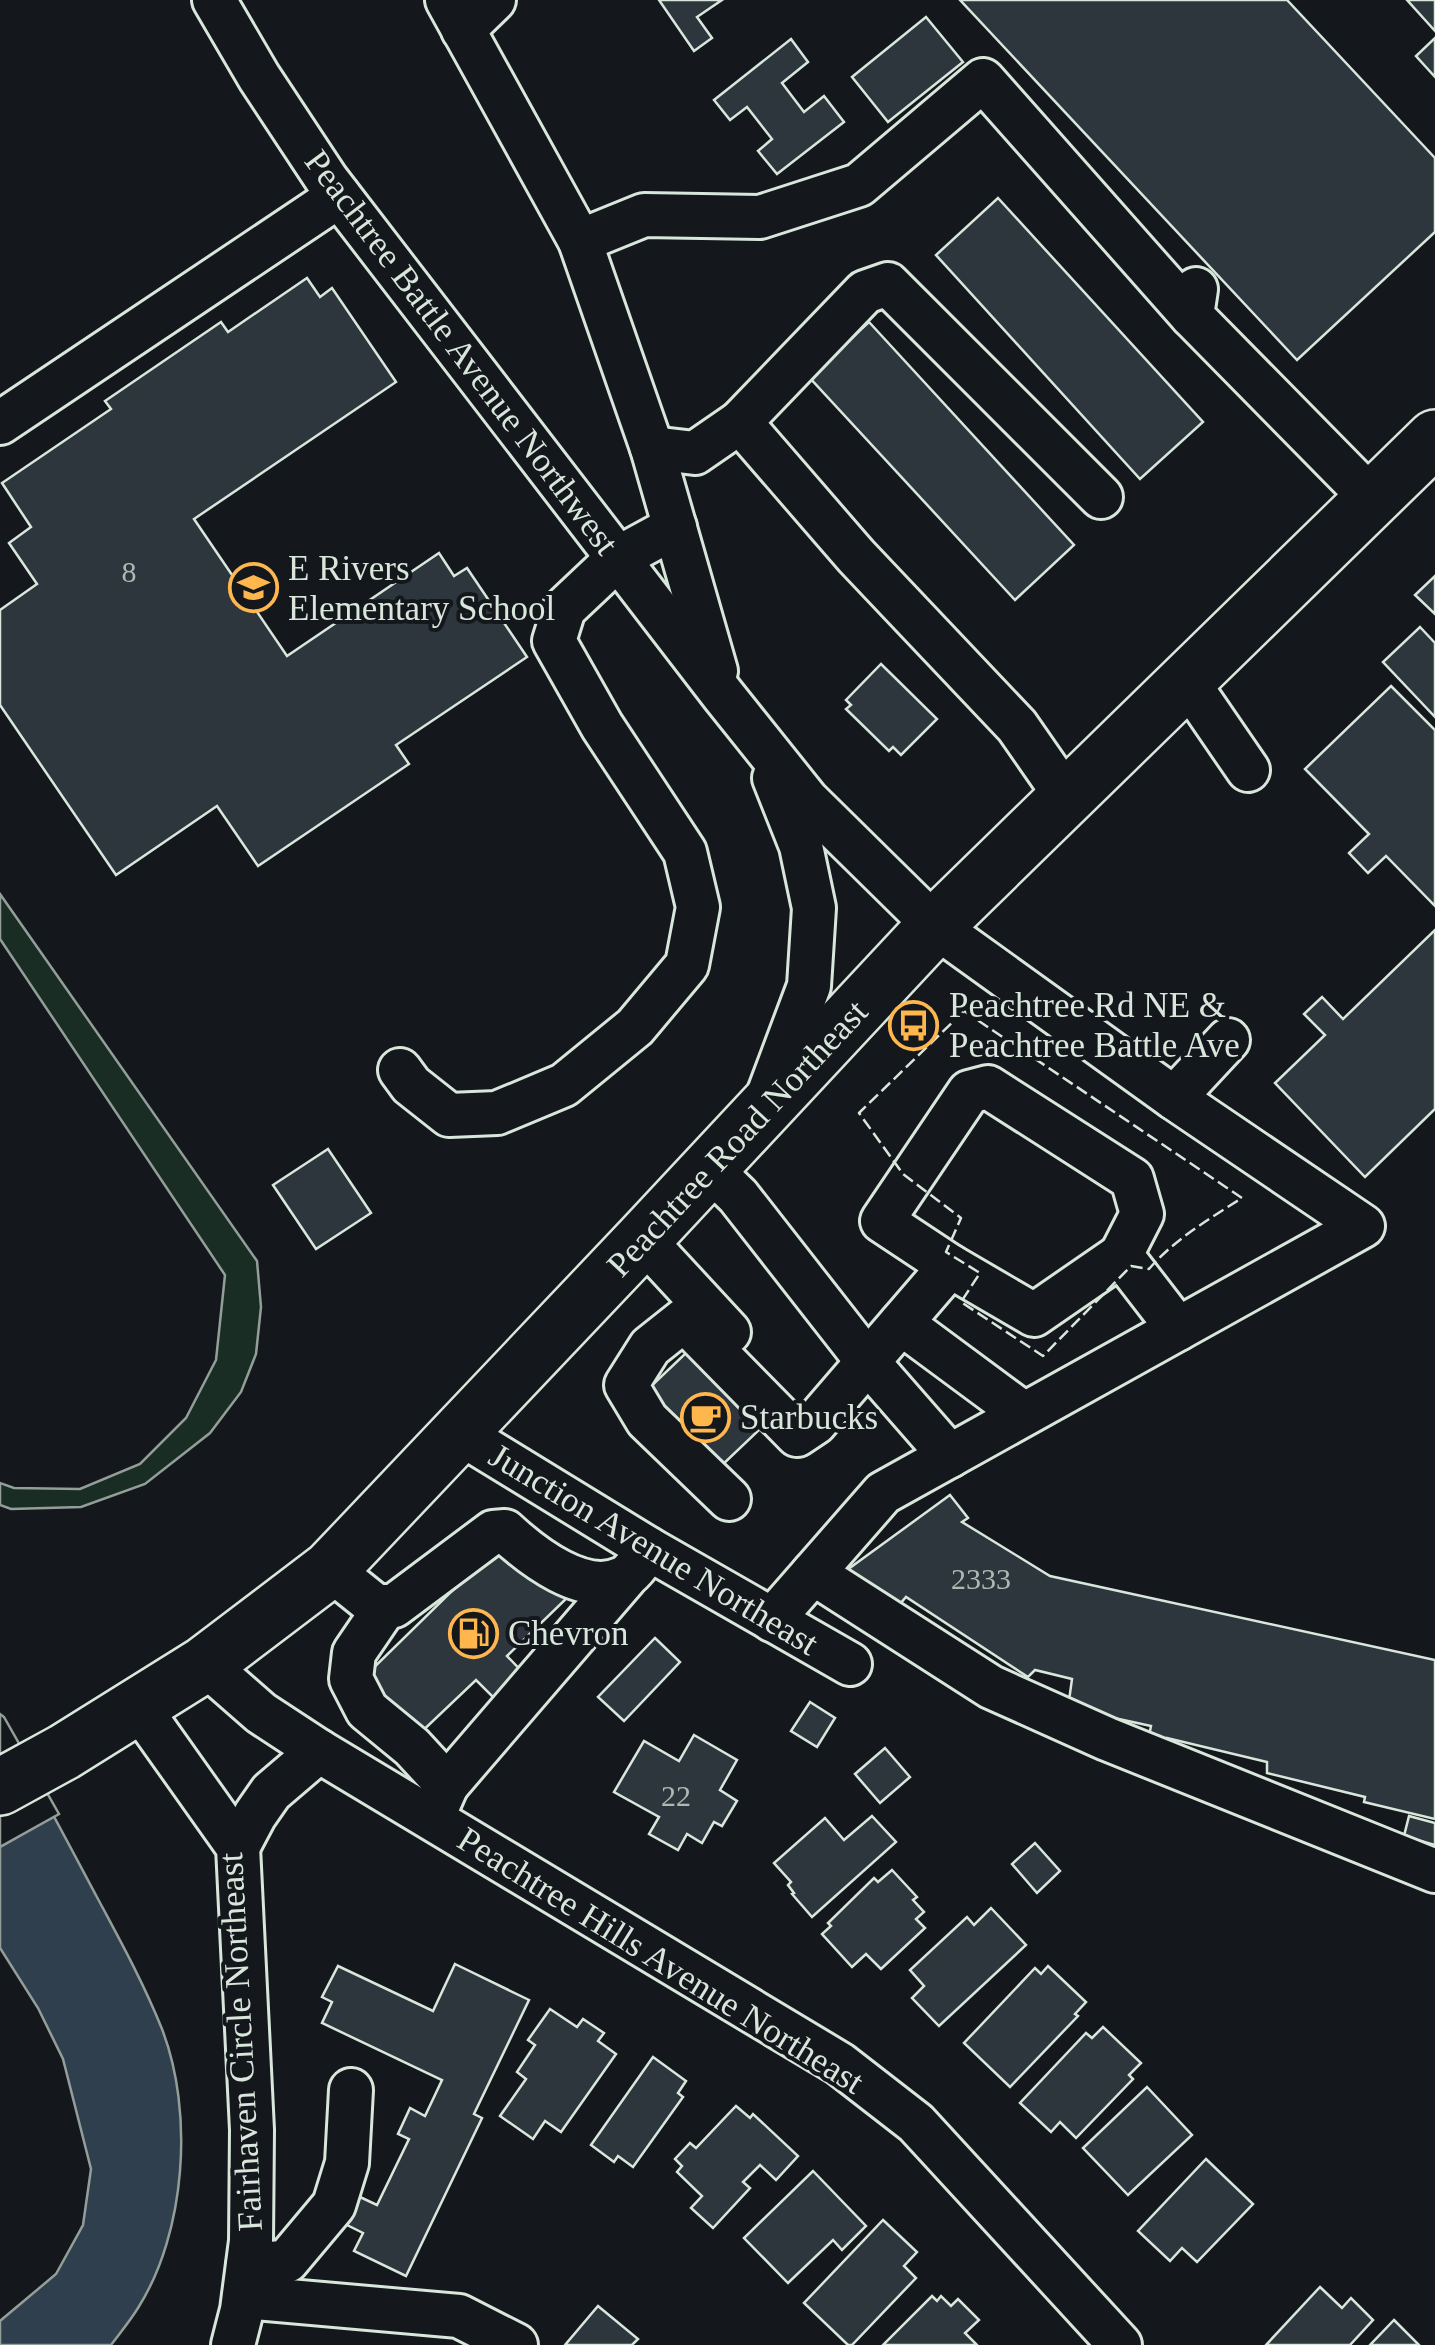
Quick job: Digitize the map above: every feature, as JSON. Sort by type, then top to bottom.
[{"type":"highway","name":"Peachtree Road Northeast","points":[[0,1787],[205,1664],[330,1569],[935,926],[1434,441]]},
{"type":"street","name":"Peachtree Battle Avenue Northwest","points":[[214,0],[259,78],[339,196],[807,800],[935,926],[1174,1098],[1363,1226],[1178,1329]]},
{"type":"street","points":[[455,15],[494,0]]},
{"type":"street","name":"Peachtree Battle Avenue Northwest","points":[[455,15],[580,242],[652,448],[723,696]]},
{"type":"street","points":[[580,242],[644,215],[760,217],[859,184],[983,80],[1195,298],[1373,500]]},
{"type":"street","points":[[0,423],[339,196]]},
{"type":"street","points":[[652,448],[695,453],[740,422],[864,292],[888,284],[1101,496]]},
{"type":"street","points":[[740,422],[856,556],[1017,726],[1067,798]]},
{"type":"street","points":[[400,1070],[411,1085],[449,1116],[497,1112],[564,1086],[635,1028],[687,965],[698,906],[686,852],[602,726],[554,642],[564,609],[618,558],[675,528]]},
{"type":"street","points":[[1186,682],[1248,770]]},
{"type":"street","name":"Peachtree Battle Avenue Northwest","points":[[760,740],[801,846],[814,908],[809,986],[762,1110]]},
{"type":"street","points":[[1174,1098],[1228,1040]]},
{"type":"street","points":[[988,1087],[1132,1179],[1142,1214],[1121,1255],[1034,1315],[950,1266],[888,1212],[960,1102],[969,1092],[988,1087]]},
{"type":"street","points":[[709,1168],[738,1196],[867,1361],[950,1456]]},
{"type":"street","points":[[643,1239],[806,1429]]},
{"type":"street","points":[[772,1620],[883,1492],[1178,1329],[1121,1255]]},
{"type":"street","points":[[806,1429],[950,1266]]},
{"type":"street","points":[[728,1498],[647,1420],[626,1386],[650,1347],[684,1320],[806,1429]]},
{"type":"street","points":[[901,1323],[1024,1414]]},
{"type":"street","name":"Junction Avenue Northeast","points":[[458,1432],[637,1563],[772,1620],[850,1664]]},
{"type":"street","points":[[330,1569],[376,1606],[394,1606],[493,1532],[505,1531],[526,1551],[568,1576],[600,1583],[637,1563]]},
{"type":"street","points":[[386,1606],[354,1653],[351,1679],[367,1710],[412,1748],[439,1802],[637,1563]]},
{"type":"street","points":[[812,1573],[991,1686],[1107,1740],[1435,1871]]},
{"type":"street","name":"Peachtree Hills Avenue Northeast","points":[[205,1664],[261,1713],[319,1751],[439,1802],[840,2064],[916,2123],[1120,2345]]},
{"type":"street","name":"Fairhaven Circle Northeast","points":[[138,1706],[238,1847],[252,2130],[251,2241],[233,2345]]},
{"type":"street","points":[[238,1847],[271,1792],[319,1751]]},
{"type":"street","points":[[246,2282],[288,2261],[334,2204],[347,2163],[351,2090]]},
{"type":"street","points":[[246,2282],[460,2316],[516,2345]]},
{"type":"green space","points":[[0,894],[257,1261],[261,1307],[256,1354],[241,1392],[210,1433],[145,1484],[81,1507],[11,1509],[0,1505],[0,1483],[14,1488],[80,1489],[140,1464],[186,1418],[216,1360],[225,1275],[0,939]]},
{"type":"water","points":[[0,1719],[124,1947],[162,2029],[172,2062],[181,2134],[175,2208],[154,2278],[111,2345],[0,2345],[0,2321],[56,2274],[83,2225],[91,2169],[63,2059],[38,2008],[0,1948]]},
{"type":"pier","points":[[0,1714],[59,1814],[0,1847]]},
{"type":"building","points":[[659,0],[722,0],[697,17],[712,38],[694,51]]},
{"type":"building","points":[[960,0],[1287,0],[1435,158],[1435,232],[1297,360]]},
{"type":"building","points":[[1407,0],[1435,0],[1435,31]]},
{"type":"building","points":[[926,17],[963,62],[888,122],[852,77]]},
{"type":"building","points":[[1435,38],[1435,77],[1416,56]]},
{"type":"building","points":[[791,39],[808,62],[782,83],[804,112],[824,96],[844,122],[777,174],[758,151],[772,139],[747,107],[730,120],[714,100]]},
{"type":"building","points":[[998,198],[1203,422],[1140,479],[936,255]]},
{"type":"building","points":[[307,278],[320,297],[332,288],[396,382],[194,519],[287,656],[439,553],[454,576],[467,568],[527,657],[396,745],[409,764],[258,866],[217,806],[116,875],[0,705],[0,610],[37,584],[9,543],[31,527],[2,483],[111,409],[105,401],[221,322],[228,332]]},
{"type":"building","points":[[869,322],[1074,545],[1015,600],[809,377]]},
{"type":"building","points":[[1435,576],[1435,614],[1415,595]]},
{"type":"building","points":[[1420,627],[1435,643],[1435,717],[1383,662]]},
{"type":"building","points":[[881,664],[937,719],[901,755],[893,747],[889,751],[846,709],[851,705],[846,700]]},
{"type":"building","points":[[1391,686],[1435,730],[1435,906],[1386,856],[1368,873],[1349,853],[1369,834],[1305,769]]},
{"type":"building","points":[[1435,930],[1435,1109],[1365,1177],[1275,1083],[1325,1035],[1304,1014],[1322,997],[1343,1019]]},
{"type":"building","points":[[328,1149],[371,1213],[316,1249],[273,1185]]},
{"type":"building","points":[[687,1352],[759,1430],[718,1469],[646,1391]]},
{"type":"building","points":[[950,1495],[968,1518],[962,1522],[1050,1576],[1435,1660],[1435,1819],[1267,1773],[1267,1762],[1167,1738],[1166,1743],[1149,1736],[1151,1726],[1068,1708],[1072,1679],[1035,1670],[1028,1677],[906,1597],[899,1605],[847,1570]]},
{"type":"building","points":[[509,1535],[569,1596],[507,1656],[531,1681],[503,1707],[476,1680],[414,1739],[359,1682]]},
{"type":"building","points":[[655,1638],[680,1662],[624,1721],[598,1697]]},
{"type":"building","points":[[810,1702],[835,1718],[817,1747],[791,1731]]},
{"type":"building","points":[[694,1735],[737,1760],[720,1790],[737,1801],[722,1826],[714,1822],[702,1843],[687,1834],[678,1850],[649,1834],[659,1817],[614,1792],[644,1741],[679,1761]]},
{"type":"building","points":[[885,1748],[910,1777],[880,1803],[855,1774]]},
{"type":"building","points":[[872,1816],[896,1842],[812,1917],[792,1894],[788,1885],[791,1882],[774,1863],[825,1818],[844,1840]]},
{"type":"building","points":[[1409,1816],[1435,1823],[1435,1845],[1404,1836]]},
{"type":"building","points":[[1035,1843],[1060,1871],[1037,1893],[1012,1864]]},
{"type":"building","points":[[892,1870],[917,1897],[913,1900],[924,1912],[916,1919],[925,1928],[881,1969],[866,1954],[852,1967],[822,1934],[831,1926],[828,1923],[874,1878],[878,1882]]},
{"type":"building","points":[[991,1908],[1026,1945],[939,2026],[912,1998],[924,1986],[910,1970],[967,1917],[974,1925]]},
{"type":"building","points":[[455,1964],[529,2000],[474,2114],[482,2118],[406,2276],[354,2251],[363,2233],[347,2225],[360,2197],[377,2205],[409,2139],[398,2134],[410,2108],[425,2116],[442,2080],[322,2023],[332,2002],[322,1997],[338,1966],[433,2011]]},
{"type":"building","points":[[1048,1966],[1086,2002],[1075,2014],[1078,2016],[1010,2087],[964,2043],[1035,1968],[1041,1974]]},
{"type":"building","points":[[550,2009],[577,2027],[583,2019],[604,2033],[598,2041],[616,2054],[561,2132],[545,2121],[533,2139],[500,2116],[526,2079],[517,2072],[535,2045],[528,2040]]},
{"type":"building","points":[[1103,2027],[1141,2063],[1129,2075],[1133,2079],[1076,2138],[1060,2122],[1051,2132],[1020,2103],[1086,2033],[1092,2038]]},
{"type":"building","points":[[653,2057],[686,2081],[678,2093],[683,2097],[633,2167],[618,2156],[614,2162],[591,2145]]},
{"type":"building","points":[[1147,2087],[1192,2135],[1128,2195],[1083,2148]]},
{"type":"building","points":[[736,2106],[750,2118],[753,2114],[798,2156],[776,2180],[760,2165],[743,2182],[750,2188],[713,2228],[691,2208],[702,2196],[677,2172],[682,2166],[675,2159],[690,2143],[696,2148]]},
{"type":"building","points":[[1206,2159],[1253,2204],[1197,2262],[1182,2248],[1170,2261],[1138,2231]]},
{"type":"building","points":[[813,2171],[866,2226],[842,2250],[833,2240],[788,2283],[744,2238]]},
{"type":"building","points":[[883,2220],[917,2252],[904,2266],[916,2278],[848,2345],[804,2303]]},
{"type":"building","points":[[1320,2287],[1342,2308],[1351,2298],[1373,2320],[1350,2345],[1266,2345]]},
{"type":"building","points":[[932,2296],[937,2301],[941,2296],[951,2306],[958,2299],[979,2320],[965,2333],[977,2345],[883,2345]]},
{"type":"building","points":[[598,2306],[638,2339],[632,2345],[565,2345]]},
{"type":"building","points":[[1394,2320],[1419,2345],[1370,2345]]},
{"type":"fence","points":[[964,1011],[1242,1198],[1181,1239],[1149,1269],[1131,1266],[1043,1356],[961,1302],[980,1273],[946,1252],[961,1218],[903,1174],[859,1113],[964,1011]]},
{"type":"place","name":"E Rivers Elementary School","points":[[253,588]]},
{"type":"place","name":"Peachtree Rd NE & Peachtree Battle Ave","points":[[914,1025]]},
{"type":"place","name":"Starbucks","points":[[705,1417]]},
{"type":"place","name":"Chevron","points":[[473,1633]]}]
